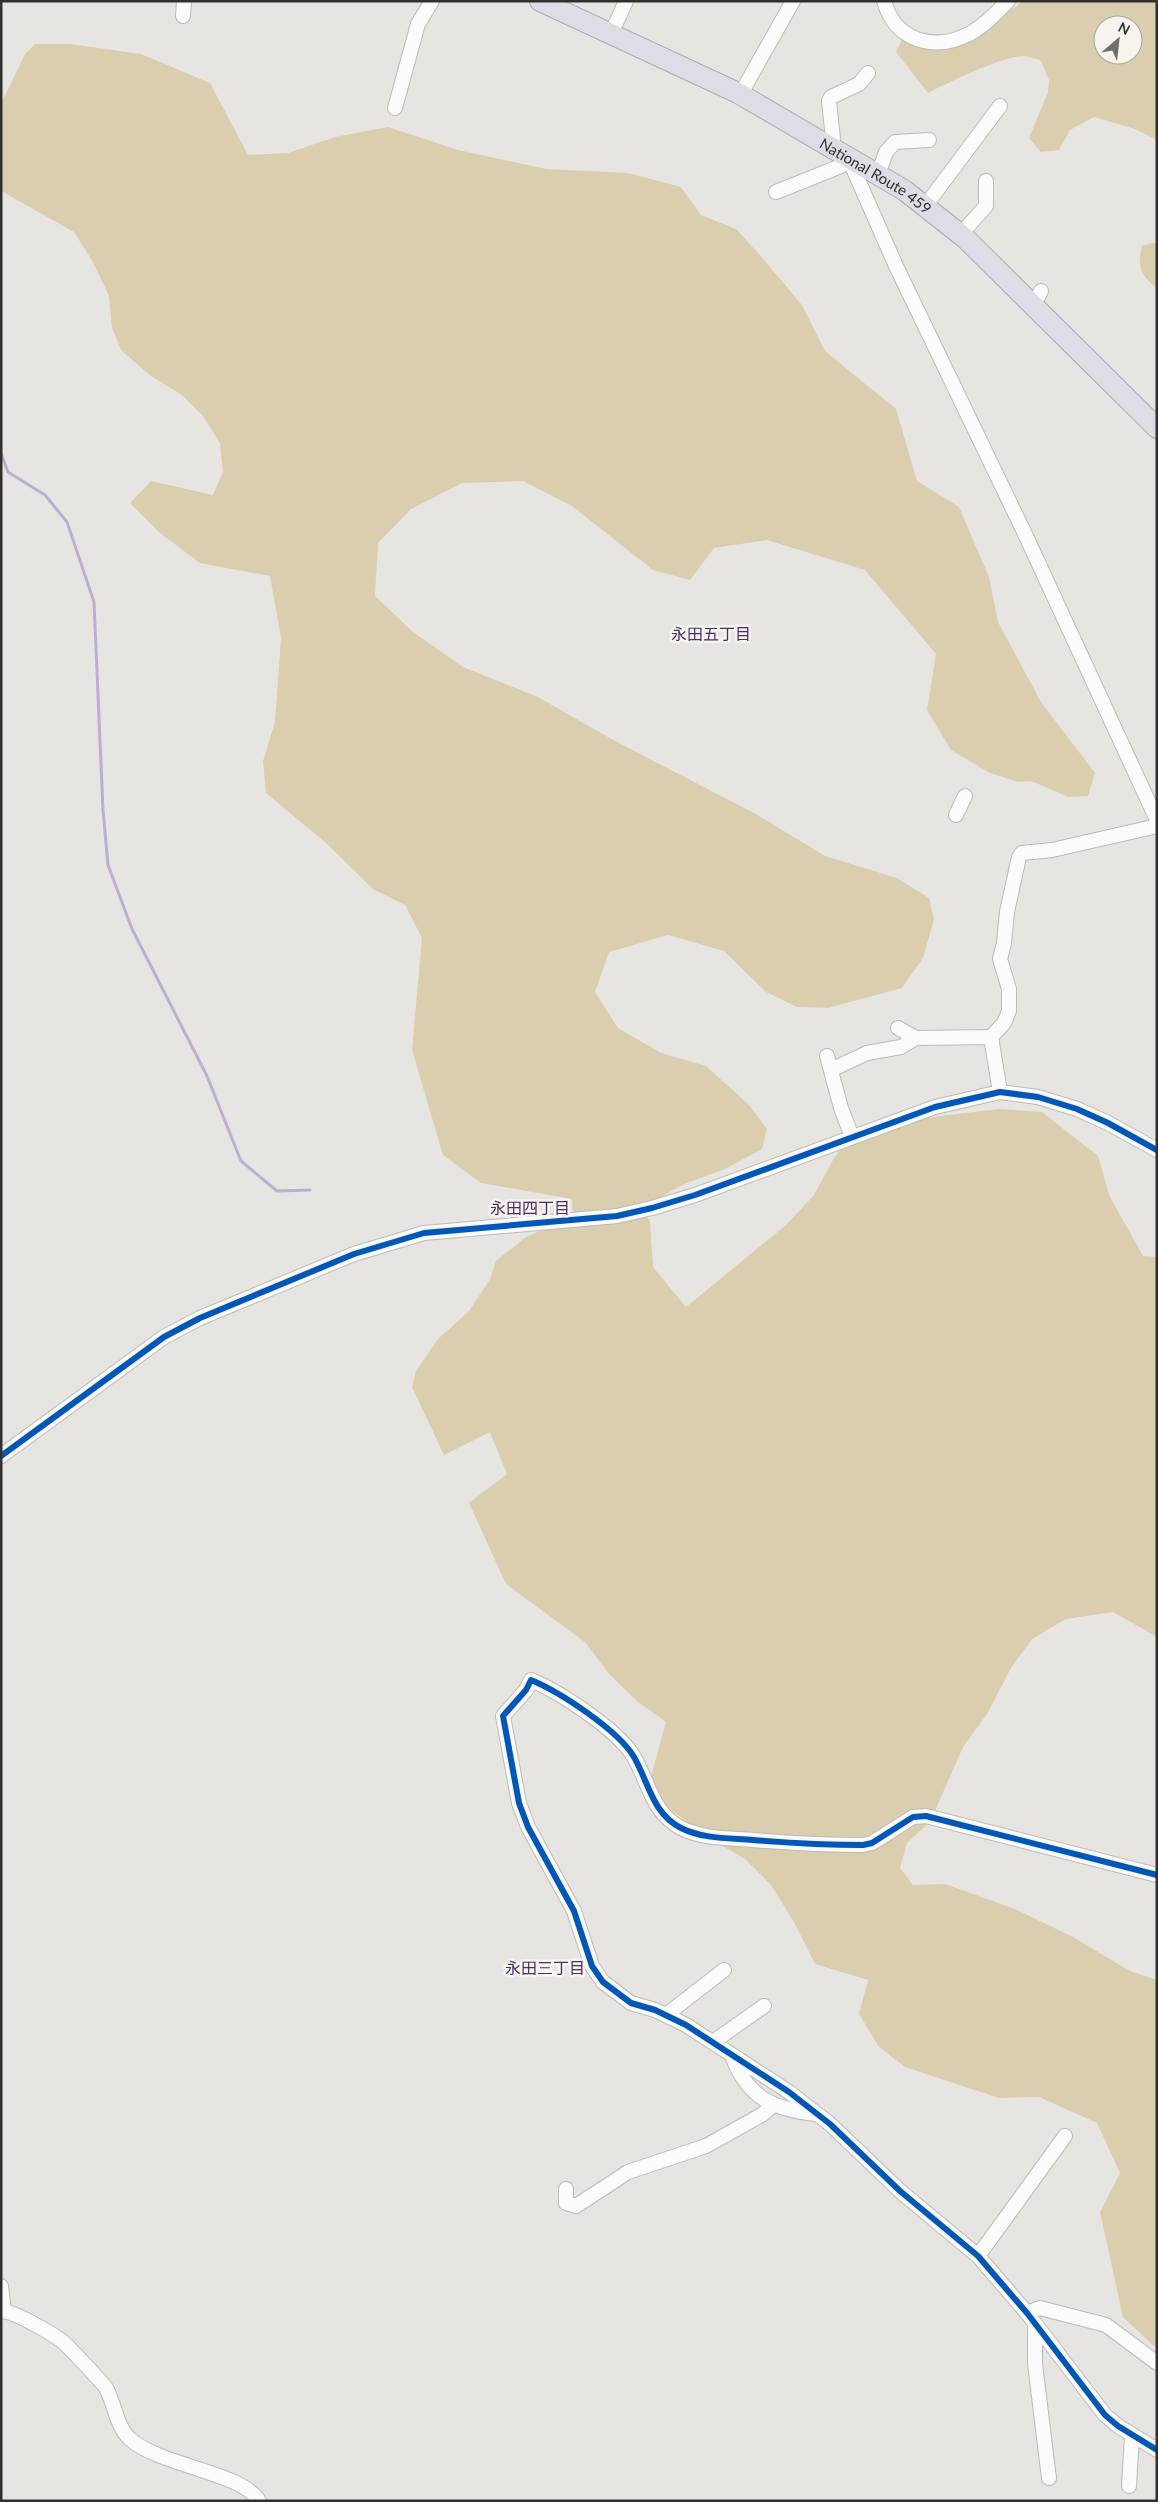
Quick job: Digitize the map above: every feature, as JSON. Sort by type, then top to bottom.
[{"type":"highway","name":"National Route 459","points":[[540,1],[740,95],[848,157],[926,205],[1037,298],[1157,428]]},
{"type":"street","points":[[183,16],[184,1]]},
{"type":"street","points":[[395,108],[418,24],[432,1]]},
{"type":"street","points":[[611,34],[626,1]]},
{"type":"street","points":[[740,95],[793,1]]},
{"type":"street","points":[[884,1],[890,18],[901,30],[929,42],[952,40],[971,33],[1008,1]]},
{"type":"street","points":[[829,146],[833,139],[829,101],[831,97],[859,84],[868,73]]},
{"type":"street","points":[[926,205],[1000,106]]},
{"type":"street","points":[[878,175],[886,152],[894,142],[929,140]]},
{"type":"street","points":[[776,192],[841,166],[848,157],[896,266],[1029,542],[1157,820]]},
{"type":"street","points":[[961,234],[986,206],[986,181]]},
{"type":"street","points":[[956,815],[965,796]]},
{"type":"street","points":[[898,1028],[916,1038],[991,1037],[1004,1023],[1009,1011],[1009,990],[1000,959],[1004,943],[1007,912],[1019,857],[1022,853],[1052,850],[1157,826]]},
{"type":"street","points":[[991,1037],[1000,1092]]},
{"type":"street","points":[[831,1070],[868,1053],[901,1047],[916,1038]]},
{"type":"street","points":[[827,1056],[852,1137]]},
{"type":"street","points":[[1,1456],[164,1336],[200,1318],[354,1254],[424,1233],[617,1216],[652,1208],[695,1195],[935,1107],[1000,1092],[1038,1097],[1076,1109],[1108,1122],[1157,1150]]},
{"type":"street","points":[[1157,1875],[980,1828],[921,1815],[907,1820],[872,1844],[863,1845],[722,1838],[690,1832],[669,1820],[659,1810],[634,1758],[624,1745],[581,1709],[531,1680],[526,1690],[503,1716],[519,1803],[528,1827],[574,1911],[592,1966],[603,1982],[630,2003],[666,2015],[713,2042],[789,2092],[817,2114],[900,2191],[978,2256],[1036,2324],[1105,2415],[1132,2436],[1157,2450]]},
{"type":"street","points":[[666,2015],[724,1970]]},
{"type":"street","points":[[713,2042],[764,2006]]},
{"type":"street","points":[[732,2055],[737,2070],[751,2090],[773,2105],[797,2112],[817,2114]]},
{"type":"street","points":[[566,2188],[566,2203],[576,2206],[628,2172],[706,2146],[763,2114],[773,2105]]},
{"type":"street","points":[[978,2256],[1066,2136]]},
{"type":"street","points":[[1,2286],[3,2311],[63,2342],[106,2386],[122,2428],[139,2446],[163,2458],[244,2486],[258,2501]]},
{"type":"street","points":[[1027,2313],[1040,2308],[1106,2325],[1157,2364]]},
{"type":"street","points":[[1036,2324],[1035,2364],[1049,2478]]},
{"type":"street","points":[[1130,2486],[1132,2436]]},
{"type":"shaded area","points":[[1022,1],[1157,1],[1157,140],[1135,129],[1094,117],[1070,130],[1059,150],[1041,152],[1029,138],[1048,92],[1049,80],[1041,61],[1026,56],[991,64],[928,93],[896,52],[905,33],[959,35],[1016,7]]},
{"type":"shaded area","points":[[35,44],[70,44],[141,54],[210,83],[248,155],[288,153],[335,137],[388,127],[458,150],[546,169],[628,173],[681,187],[701,215],[736,229],[759,254],[802,305],[825,351],[896,409],[917,481],[959,507],[989,577],[998,622],[1041,702],[1095,773],[1088,796],[1069,797],[1031,781],[1018,782],[990,773],[951,750],[927,710],[936,654],[865,570],[767,540],[714,548],[690,580],[653,570],[572,506],[523,481],[462,483],[411,509],[378,543],[375,596],[413,632],[463,667],[538,697],[615,741],[754,813],[825,856],[897,878],[929,898],[934,919],[923,958],[902,988],[828,1008],[797,1007],[766,992],[724,951],[668,935],[609,952],[595,992],[618,1028],[661,1053],[706,1066],[749,1105],[767,1129],[762,1149],[725,1169],[684,1184],[643,1207],[650,1222],[653,1267],[686,1307],[786,1225],[814,1195],[834,1158],[852,1137],[909,1120],[998,1109],[1042,1112],[1098,1156],[1110,1197],[1143,1256],[1157,1257],[1157,1637],[1113,1612],[1066,1619],[1032,1639],[1011,1668],[987,1714],[963,1747],[930,1822],[907,1843],[900,1868],[913,1885],[945,1884],[1015,1909],[1073,1937],[1130,1971],[1157,1980],[1157,2349],[1123,2317],[1100,2212],[1120,2173],[1097,2123],[1039,2097],[999,2098],[905,2067],[879,2047],[859,2014],[868,1980],[815,1964],[794,1922],[771,1885],[745,1859],[714,1841],[658,1801],[650,1780],[666,1722],[637,1701],[609,1674],[585,1642],[506,1584],[469,1503],[507,1474],[490,1432],[444,1455],[412,1387],[416,1371],[438,1339],[469,1311],[490,1279],[496,1261],[526,1237],[573,1217],[572,1199],[481,1183],[443,1155],[412,1050],[422,938],[405,905],[373,889],[326,843],[266,793],[263,761],[275,722],[281,638],[270,576],[200,563],[160,533],[130,503],[151,481],[213,495],[223,472],[220,443],[203,416],[182,395],[151,376],[121,350],[112,328],[109,296],[93,262],[74,232],[1,191],[1,104],[25,54]]},
{"type":"shaded area","points":[[1152,243],[1157,244],[1157,288],[1143,274],[1140,265],[1142,246]]},
{"type":"waterway","points":[[1,453],[8,472],[45,495],[67,522],[94,602],[103,810],[108,865],[132,929],[207,1076],[241,1161],[277,1191],[310,1190]]},
{"type":"cycle path","points":[[1,1456],[164,1337],[200,1318],[354,1254],[424,1233],[617,1216],[652,1208],[695,1195],[935,1107],[1000,1092],[1038,1097],[1077,1109],[1108,1123],[1157,1150]]},
{"type":"cycle path","points":[[1157,1875],[926,1816],[913,1817],[872,1843],[863,1845],[781,1842],[716,1837],[689,1832],[671,1822],[657,1806],[634,1757],[626,1746],[602,1724],[557,1693],[531,1680],[526,1690],[503,1716],[519,1803],[528,1827],[574,1911],[592,1966],[603,1982],[631,2003],[655,2010],[686,2025],[789,2092],[830,2124],[900,2191],[978,2256],[1027,2313],[1105,2415],[1118,2426],[1157,2450]]},
{"type":"district","name":"永田五丁目","points":[[711,633]]},
{"type":"district","name":"永田四丁目","points":[[530,1207]]},
{"type":"district","name":"永田三丁目","points":[[545,1967]]}]
